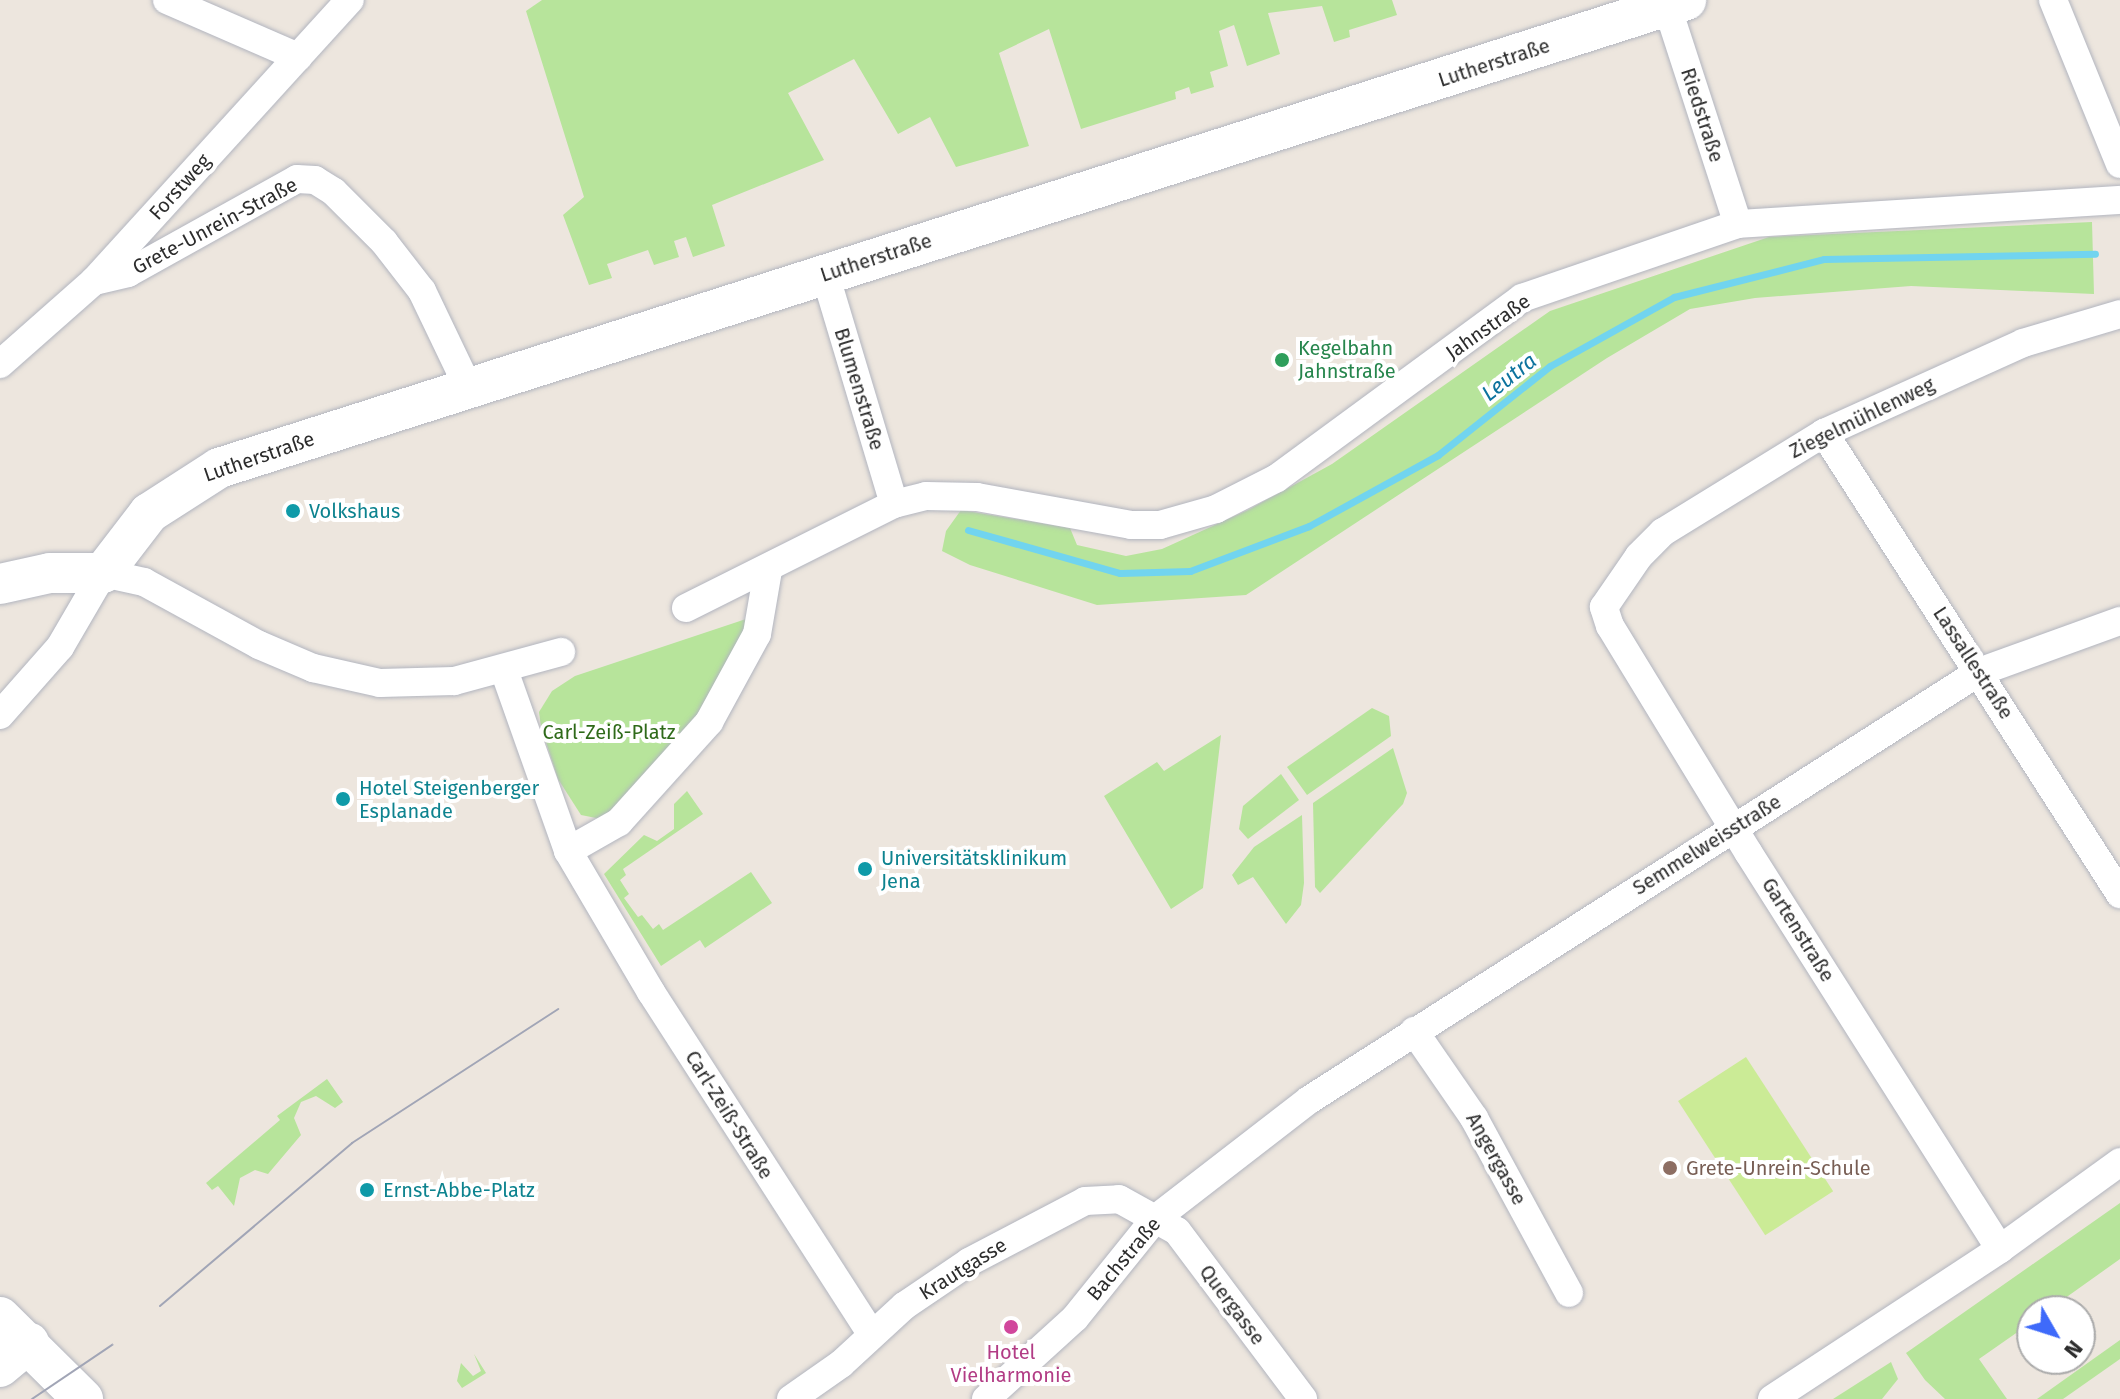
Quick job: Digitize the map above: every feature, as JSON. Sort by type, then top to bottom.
[{"type":"street","points":[[167,0],[298,57]]},
{"type":"street","name":"Forstweg","points":[[0,364],[94,281],[350,0]]},
{"type":"street","points":[[2053,0],[2120,164]]},
{"type":"street","name":"Riedstraße","points":[[1676,3],[1738,224]]},
{"type":"street","name":"Lutherstraße","points":[[103,573],[133,528],[201,475],[468,387],[1676,3]]},
{"type":"street","name":"Grete-Unrein-Straße","points":[[94,281],[128,273],[297,179],[315,180],[334,192],[384,242],[422,291],[468,387]]},
{"type":"street","name":"Jahnstraße","points":[[894,504],[949,494],[1131,525],[1160,525],[1216,509],[1277,478],[1522,298],[1738,224],[2120,200]]},
{"type":"street","name":"Blumenstraße","points":[[825,274],[894,504]]},
{"type":"street","name":"Ziegelmühlenweg","points":[[1604,607],[1622,576],[1663,532],[1824,433],[2023,343],[2120,314]]},
{"type":"street","name":"Lassallestraße","points":[[1824,433],[2120,894]]},
{"type":"street","points":[[686,608],[768,570],[894,504]]},
{"type":"street","points":[[504,670],[568,851],[619,822],[709,722],[757,634],[768,570]]},
{"type":"street","points":[[0,584],[50,573],[103,573],[144,582],[259,645],[345,677],[426,684],[504,670],[561,652]]},
{"type":"street","points":[[0,715],[60,647],[103,573]]},
{"type":"street","name":"Gartenstraße","points":[[1604,607],[1610,626],[1734,829],[2000,1249]]},
{"type":"street","name":"Semmelweisstraße","points":[[1309,1100],[1979,672],[2120,621]]},
{"type":"street","name":"Carl-Zeiß-Straße","points":[[568,851],[871,1334]]},
{"type":"street","name":"Angergasse","points":[[1414,1031],[1474,1118],[1569,1293]]},
{"type":"street","name":"Bachstraße","points":[[986,1399],[1075,1318],[1155,1219],[1309,1100]]},
{"type":"street","points":[[1772,1399],[2000,1249],[2120,1162]]},
{"type":"street","name":"Krautgasse","points":[[791,1399],[841,1364],[871,1334],[969,1262],[1085,1201],[1119,1199],[1155,1219]]},
{"type":"street","name":"Quergasse","points":[[1155,1219],[1177,1231],[1303,1399]]},
{"type":"street","points":[[10,1342],[83,1399]]},
{"type":"green space","points":[[542,0],[1392,0],[1397,15],[1349,30],[1350,37],[1334,42],[1322,6],[1268,13],[1280,54],[1247,66],[1234,25],[1219,31],[1228,66],[1210,72],[1214,87],[1191,94],[1189,87],[1175,92],[1176,99],[1081,129],[1049,29],[999,53],[1029,146],[956,167],[930,117],[898,134],[854,59],[788,93],[824,160],[712,205],[725,246],[693,257],[686,237],[674,241],[679,257],[654,265],[648,250],[607,264],[612,278],[589,285],[563,215],[584,197],[526,11]]},
{"type":"green space","points":[[2092,222],[2094,294],[1911,286],[1755,298],[1690,309],[1607,358],[1246,595],[1097,605],[970,565],[942,551],[946,531],[961,510],[1070,528],[1077,545],[1126,556],[1162,549],[1248,510],[1332,464],[1550,311],[1769,237]]},
{"type":"green space","name":"Carl-Zeiß-Platz","points":[[746,619],[749,623],[716,692],[645,785],[601,819],[581,815],[558,779],[541,727],[539,712],[552,691],[575,676]]},
{"type":"green space","points":[[1372,708],[1389,716],[1391,736],[1307,795],[1287,767]]},
{"type":"green space","points":[[1221,735],[1203,888],[1171,909],[1104,796],[1157,762],[1164,771]]},
{"type":"green space","points":[[1393,748],[1407,793],[1403,804],[1320,893],[1315,887],[1313,803]]},
{"type":"green space","points":[[1281,774],[1299,800],[1248,839],[1239,829],[1243,806]]},
{"type":"green space","points":[[687,791],[703,814],[623,869],[626,875],[620,880],[629,894],[624,898],[638,917],[642,915],[653,929],[659,924],[663,930],[751,872],[772,903],[705,948],[700,940],[661,966],[604,874],[644,835],[657,841],[674,829],[674,804]]},
{"type":"green space","points":[[1302,815],[1304,883],[1301,905],[1286,924],[1253,877],[1238,885],[1232,875],[1254,847]]},
{"type":"green space","points":[[1746,1057],[1833,1191],[1765,1235],[1678,1101]]},
{"type":"green space","points":[[327,1079],[343,1102],[335,1108],[316,1096],[301,1102],[294,1118],[301,1135],[268,1174],[255,1170],[240,1178],[234,1206],[218,1186],[212,1190],[206,1183],[280,1120],[277,1116]]},
{"type":"green space","points":[[2120,1203],[2120,1259],[2069,1295],[2016,1295],[2016,1333],[1979,1359],[2007,1399],[1945,1399],[1925,1380],[1906,1353]]},
{"type":"green space","points":[[2120,1340],[2120,1359],[2063,1399],[2037,1399],[2071,1375],[2096,1375],[2096,1357]]},
{"type":"green space","points":[[474,1354],[486,1373],[462,1388],[457,1381],[461,1363],[473,1376],[481,1371]]},
{"type":"green space","points":[[1891,1362],[1898,1379],[1882,1399],[1833,1399]]},
{"type":"waterway","name":"Leutra","points":[[968,530],[1120,573],[1190,571],[1309,526],[1438,455],[1550,366],[1674,297],[1824,259],[2095,254]]},
{"type":"tram line","points":[[160,1306],[352,1143],[558,1009]]},
{"type":"tram line","points":[[32,1399],[112,1345]]},
{"type":"place","name":"Kegelbahn Jahnstraße","points":[[1282,360]]},
{"type":"place","name":"Volkshaus","points":[[293,511]]},
{"type":"place","name":"Hotel Steigenberger Esplanade","points":[[343,799]]},
{"type":"place","name":"Universitätsklinikum Jena","points":[[865,869]]},
{"type":"place","name":"Grete-Unrein-Schule","points":[[1670,1168]]},
{"type":"place","name":"Ernst-Abbe-Platz","points":[[367,1190]]},
{"type":"place","name":"Hotel Vielharmonie","points":[[1011,1327]]}]
